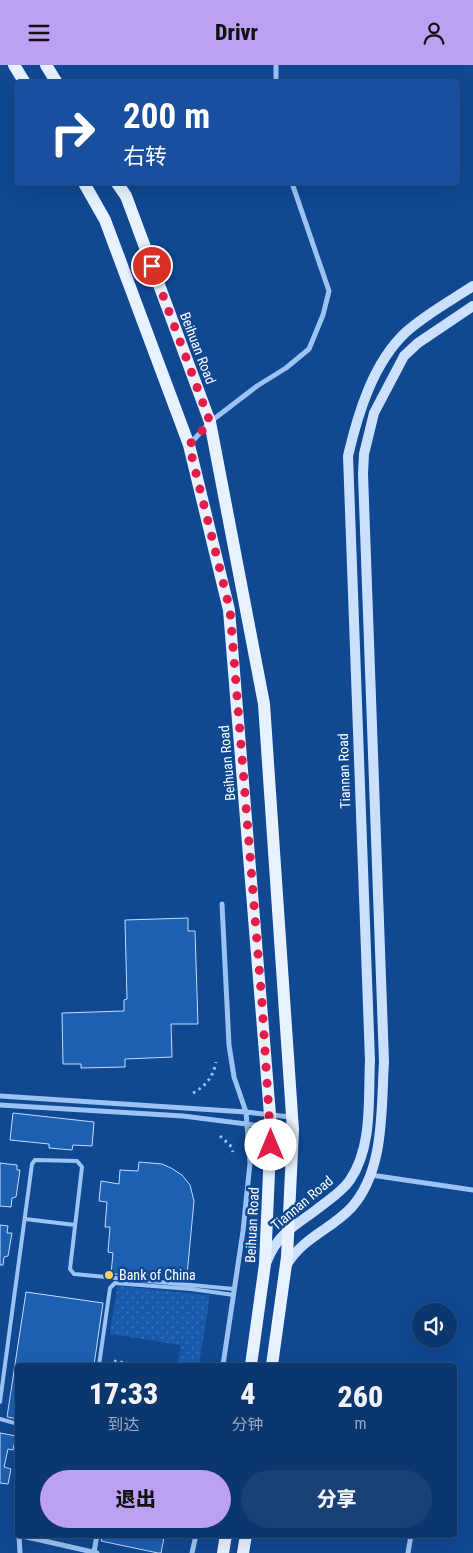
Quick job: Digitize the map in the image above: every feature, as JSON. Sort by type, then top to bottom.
[{"type":"main road","points":[[14,65],[23,80]]},
{"type":"main road","points":[[46,65],[55,80]]},
{"type":"main road","name":"Beihuan Road","points":[[85,185],[105,220],[189,445],[230,610],[271,1121],[265,1264],[251,1363]]},
{"type":"main road","name":"Beihuan Road","points":[[118,185],[126,197],[210,422],[264,704],[293,1123],[286,1267],[272,1363]]},
{"type":"main road","name":"Tiannan Road","points":[[265,1264],[280,1236],[336,1194],[350,1180],[364,1145],[367,1124],[370,1061],[348,456],[361,408],[375,377],[394,347],[405,333],[427,316],[473,287]]},
{"type":"main road","points":[[286,1267],[301,1245],[351,1208],[365,1189],[371,1175],[380,1128],[384,1062],[364,454],[374,413],[404,356],[418,343],[473,306]]},
{"type":"main road","points":[[223,1553],[226,1538]]},
{"type":"main road","points":[[243,1553],[246,1538]]},
{"type":"street","points":[[276,65],[276,80]]},
{"type":"street","points":[[189,445],[210,422],[258,386],[286,368],[309,349],[323,315],[330,291],[293,185]]},
{"type":"street","points":[[222,904],[229,1045],[234,1077],[246,1112],[250,1163],[234,1295],[223,1363]]},
{"type":"street","points":[[0,1097],[246,1112],[271,1121],[293,1123]]},
{"type":"street","points":[[0,1105],[183,1116],[248,1124],[271,1121],[293,1123]]},
{"type":"street","points":[[371,1175],[473,1190]]},
{"type":"street","points":[[18,1538],[20,1553]]},
{"type":"street","points":[[31,1538],[95,1553],[97,1538]]},
{"type":"street","points":[[192,1553],[195,1538]]},
{"type":"street","points":[[408,1553],[410,1538]]},
{"type":"lane","points":[[0,1402],[32,1164],[39,1159],[77,1161],[82,1167],[70,1269],[74,1274],[234,1289]]},
{"type":"lane","points":[[25,1219],[75,1225]]},
{"type":"lane","points":[[99,1363],[110,1288],[115,1283],[191,1289],[234,1295]]},
{"type":"lane","points":[[0,1419],[15,1423]]},
{"type":"path","points":[[214,1133],[230,1145],[236,1157]]},
{"type":"path","points":[[100,1359],[125,1363]]},
{"type":"shaded area","points":[[117,1286],[210,1295],[199,1363],[177,1363],[181,1345],[110,1334]]},
{"type":"building","points":[[188,918],[188,931],[195,931],[198,1024],[171,1024],[172,1057],[125,1059],[125,1067],[81,1068],[81,1064],[63,1064],[62,1013],[124,1011],[124,1000],[127,999],[125,920]]},
{"type":"building","points":[[13,1113],[94,1122],[92,1146],[73,1145],[72,1150],[49,1148],[49,1144],[10,1140]]},
{"type":"building","points":[[139,1162],[162,1164],[171,1168],[182,1175],[190,1185],[194,1201],[187,1275],[111,1274],[113,1253],[108,1252],[110,1227],[105,1227],[107,1202],[99,1201],[101,1181],[119,1184],[120,1170],[138,1171]]},
{"type":"building","points":[[0,1163],[17,1165],[17,1170],[20,1170],[16,1197],[12,1198],[11,1207],[0,1206]]},
{"type":"building","points":[[0,1225],[8,1226],[7,1233],[12,1233],[8,1256],[4,1257],[3,1265],[0,1265]]},
{"type":"building","points":[[26,1292],[103,1303],[94,1363],[15,1363]]},
{"type":"building","points":[[15,1364],[15,1418],[7,1417]]},
{"type":"building","points":[[0,1433],[15,1436],[15,1441],[13,1450],[8,1449],[4,1467],[11,1469],[8,1484],[0,1483]]},
{"type":"building","points":[[102,1538],[164,1538],[161,1553],[101,1541]]},
{"type":"place","name":"Bank of China","points":[[109,1275]]},
{"type":"route","points":[[152,266],[210,422],[189,445],[204,512],[230,610],[255,906],[271,1145]]}]
